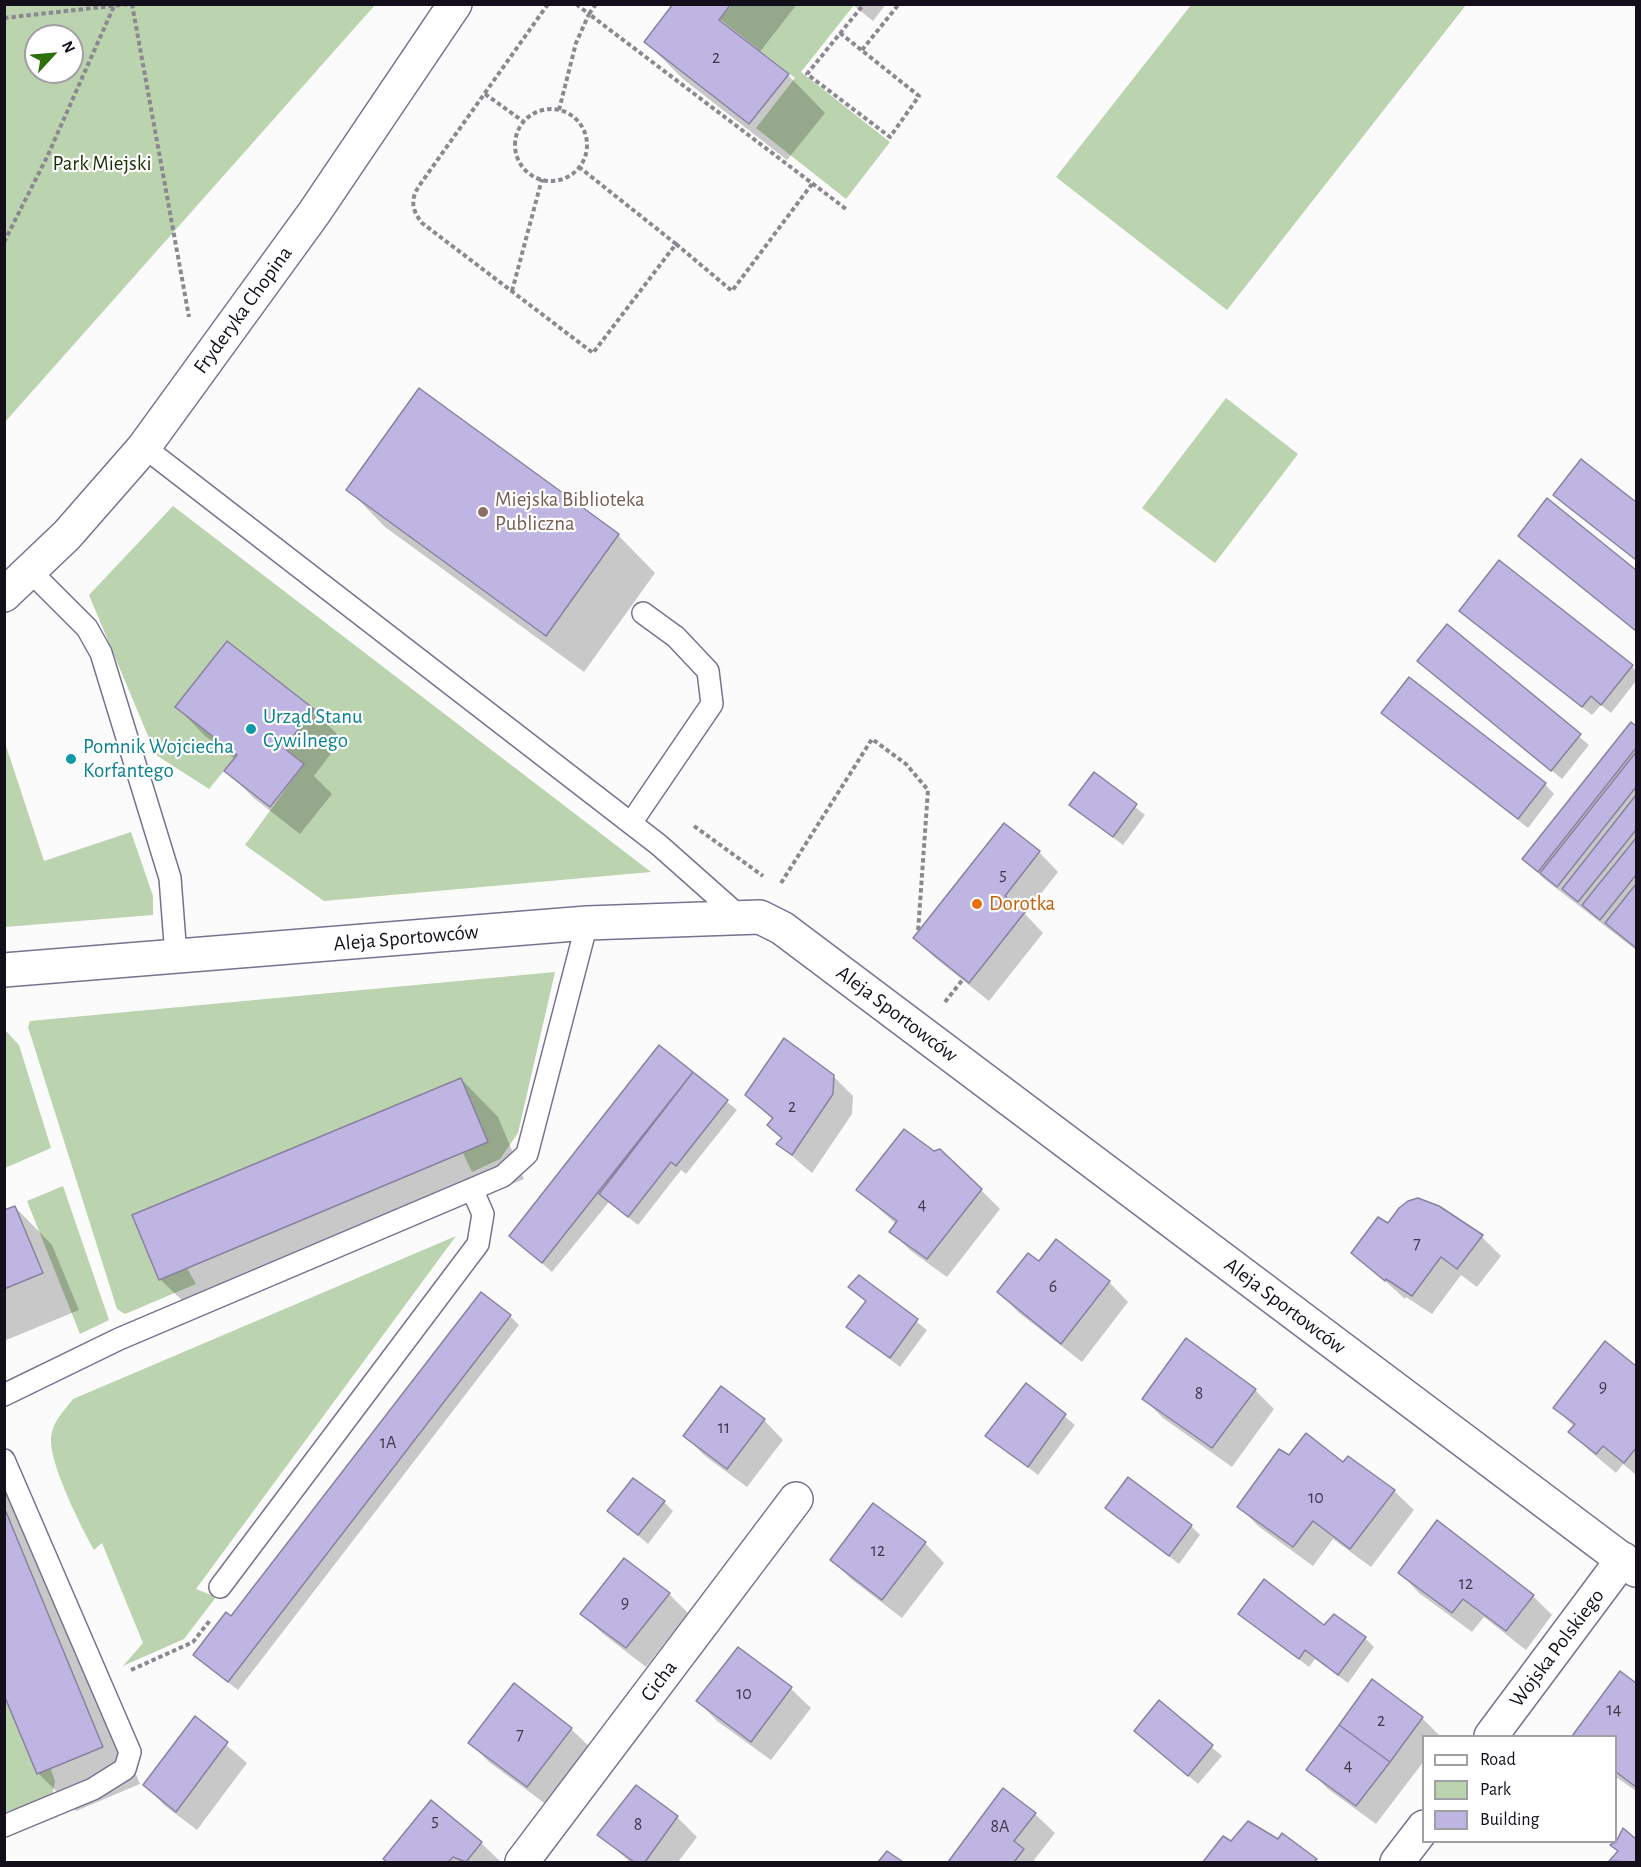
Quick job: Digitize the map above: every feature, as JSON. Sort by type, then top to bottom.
[{"type":"street","name":"Fryderyka Chopina","points":[[4,595],[81,520],[144,447],[314,213],[455,4]]},
{"type":"street","name":"Aleja Sportowców","points":[[4,970],[587,923],[739,916],[760,918],[782,928],[1630,1565]]},
{"type":"street","name":"Cicha","points":[[522,1863],[796,1499]]},
{"type":"street","name":"Wojska Polskiego","points":[[1493,1735],[1630,1565]]},
{"type":"street","points":[[1397,1863],[1422,1830]]},
{"type":"lane","points":[[144,447],[632,823],[739,916]]},
{"type":"lane","points":[[30,572],[87,628],[101,653],[170,878],[176,956]]},
{"type":"lane","points":[[632,823],[712,704],[708,671],[676,637],[644,614]]},
{"type":"lane","points":[[4,1395],[119,1339],[503,1176],[527,1154],[587,923]]},
{"type":"lane","points":[[220,1587],[478,1244],[483,1214],[472,1189]]},
{"type":"lane","points":[[4,1460],[130,1752],[125,1769],[93,1789],[4,1826]]},
{"type":"path","points":[[4,18],[131,4],[190,321]]},
{"type":"path","points":[[548,4],[413,194],[412,203],[415,214],[422,223],[593,353],[676,244]]},
{"type":"path","points":[[576,4],[846,209]]},
{"type":"path","points":[[560,110],[576,43],[596,4]]},
{"type":"path","points":[[840,33],[919,96],[890,136],[807,74],[840,33],[864,4]]},
{"type":"path","points":[[862,50],[899,4]]},
{"type":"path","points":[[4,242],[47,157],[114,6]]},
{"type":"path","points":[[485,94],[524,122]]},
{"type":"path","points":[[560,110],[569,114],[584,130],[586,151],[579,167],[560,180],[542,179],[530,174],[517,156],[516,135],[524,122],[538,111],[560,110]]},
{"type":"path","points":[[579,167],[732,291],[812,184]]},
{"type":"path","points":[[512,291],[542,179]]},
{"type":"path","points":[[778,887],[872,739],[906,764],[928,790],[918,932]]},
{"type":"path","points":[[943,1005],[964,978]]},
{"type":"path","points":[[101,1684],[193,1642],[230,1595],[220,1587]]},
{"type":"green space","name":"Park Miejski","points":[[4,5],[375,5],[5,422]]},
{"type":"green space","points":[[732,5],[854,5],[801,72],[890,142],[846,199],[756,128],[795,78],[720,19]]},
{"type":"green space","points":[[1191,5],[1466,5],[1227,310],[1056,177]]},
{"type":"green space","points":[[1226,398],[1298,454],[1215,563],[1142,508]]},
{"type":"green space","points":[[173,506],[651,872],[324,901],[245,845],[304,764],[284,748],[314,709],[226,641],[175,707],[237,755],[209,789],[156,755],[89,595]]},
{"type":"green space","points":[[5,743],[44,861],[131,832],[153,896],[153,915],[5,927]]},
{"type":"green space","points":[[555,972],[518,1133],[500,1159],[472,1172],[463,1153],[488,1142],[461,1078],[132,1215],[159,1279],[187,1268],[196,1284],[125,1314],[117,1309],[28,1027],[30,1021]]},
{"type":"green space","points":[[5,1030],[19,1045],[51,1148],[5,1168]]},
{"type":"green space","points":[[63,1186],[109,1320],[80,1334],[27,1201]]},
{"type":"green space","points":[[456,1236],[196,1589],[216,1597],[184,1639],[123,1666],[143,1643],[102,1543],[94,1550],[60,1478],[51,1438],[62,1412],[73,1399]]},
{"type":"green space","points":[[4,1695],[37,1774],[51,1769],[55,1781],[52,1797],[5,1812]]},
{"type":"building","points":[[673,4],[731,4],[719,20],[789,74],[749,124],[644,42]]},
{"type":"building","name":"Miejska Biblioteka Publiczna","points":[[419,388],[619,534],[546,636],[346,490]]},
{"type":"building","points":[[1581,459],[1636,502],[1636,560],[1553,495]]},
{"type":"building","points":[[1547,498],[1636,570],[1636,631],[1518,536]]},
{"type":"building","points":[[1499,560],[1633,665],[1601,705],[1591,696],[1582,707],[1459,611]]},
{"type":"building","points":[[1447,624],[1581,734],[1551,771],[1417,661]]},
{"type":"building","name":"Urząd Stanu Cywilnego","points":[[227,641],[314,709],[284,748],[304,764],[270,807],[224,771],[237,755],[175,707]]},
{"type":"building","points":[[1409,677],[1546,783],[1518,819],[1381,713]]},
{"type":"building","points":[[1631,722],[1636,726],[1636,748],[1538,872],[1522,859]]},
{"type":"building","points":[[1636,752],[1636,787],[1557,887],[1540,873]]},
{"type":"building","points":[[1094,772],[1137,804],[1113,837],[1069,805]]},
{"type":"building","points":[[1636,795],[1636,830],[1578,902],[1562,889]]},
{"type":"building","name":"Dorotka","points":[[1004,823],[1040,851],[1005,896],[1025,912],[969,983],[913,938]]},
{"type":"building","points":[[1636,838],[1636,875],[1600,920],[1582,905]]},
{"type":"building","points":[[1636,884],[1636,948],[1605,923]]},
{"type":"building","points":[[784,1038],[834,1075],[833,1094],[792,1155],[776,1144],[782,1138],[767,1125],[773,1118],[745,1095]]},
{"type":"building","points":[[659,1045],[693,1072],[542,1263],[509,1236]]},
{"type":"building","points":[[693,1072],[728,1100],[676,1166],[671,1162],[628,1217],[599,1194]]},
{"type":"building","points":[[461,1078],[488,1142],[159,1280],[132,1215]]},
{"type":"building","points":[[904,1129],[934,1151],[940,1149],[982,1189],[927,1259],[889,1232],[897,1221],[856,1190]]},
{"type":"building","points":[[1418,1198],[1439,1206],[1483,1235],[1457,1269],[1441,1257],[1412,1296],[1386,1279],[1385,1281],[1351,1253],[1378,1217],[1388,1223],[1399,1208],[1408,1201]]},
{"type":"building","points":[[15,1206],[43,1273],[4,1289],[4,1210]]},
{"type":"building","points":[[1056,1239],[1110,1281],[1061,1344],[997,1292],[1028,1253],[1039,1261]]},
{"type":"building","points":[[859,1275],[918,1319],[890,1358],[846,1327],[866,1301],[848,1287]]},
{"type":"building","points":[[481,1292],[511,1315],[228,1682],[193,1655],[226,1612],[231,1616]]},
{"type":"building","points":[[1186,1338],[1256,1389],[1212,1448],[1142,1399]]},
{"type":"building","points":[[1605,1341],[1636,1366],[1636,1448],[1624,1463],[1603,1446],[1596,1454],[1568,1432],[1575,1424],[1553,1408]]},
{"type":"building","points":[[1026,1383],[1066,1414],[1028,1467],[985,1436]]},
{"type":"building","points":[[721,1386],[765,1419],[727,1469],[683,1436]]},
{"type":"building","points":[[1306,1433],[1343,1462],[1348,1456],[1395,1490],[1350,1549],[1313,1521],[1293,1547],[1237,1507],[1279,1449],[1289,1455]]},
{"type":"building","points":[[1128,1477],[1192,1525],[1169,1556],[1105,1508]]},
{"type":"building","points":[[633,1478],[665,1501],[638,1535],[607,1511]]},
{"type":"building","points":[[873,1503],[926,1542],[882,1600],[830,1560]]},
{"type":"building","points":[[4,1507],[103,1747],[37,1774],[4,1695]]},
{"type":"building","points":[[1437,1520],[1534,1595],[1506,1631],[1463,1599],[1452,1613],[1398,1573]]},
{"type":"building","points":[[624,1558],[670,1593],[626,1648],[580,1614]]},
{"type":"building","points":[[1264,1579],[1324,1625],[1334,1614],[1366,1637],[1338,1675],[1305,1650],[1299,1659],[1238,1614]]},
{"type":"building","points":[[738,1647],[792,1687],[751,1742],[696,1701]]},
{"type":"building","points":[[1620,1671],[1636,1683],[1636,1787],[1617,1773],[1617,1735],[1573,1735]]},
{"type":"building","points":[[1372,1679],[1423,1717],[1390,1762],[1339,1725]]},
{"type":"building","points":[[514,1683],[572,1728],[527,1787],[468,1743]]},
{"type":"building","points":[[1159,1700],[1213,1745],[1188,1776],[1134,1731]]},
{"type":"building","points":[[195,1716],[228,1742],[176,1812],[143,1785]]},
{"type":"building","points":[[1339,1725],[1390,1762],[1356,1806],[1306,1770]]},
{"type":"building","points":[[636,1785],[678,1816],[645,1862],[634,1862],[597,1835]]},
{"type":"building","points":[[1003,1788],[1036,1813],[1014,1841],[1024,1849],[1014,1862],[948,1862]]},
{"type":"building","points":[[431,1800],[482,1842],[466,1862],[453,1857],[448,1862],[387,1862],[383,1859]]},
{"type":"building","points":[[1248,1821],[1278,1839],[1282,1833],[1317,1859],[1314,1862],[1203,1862],[1223,1836],[1231,1841]]},
{"type":"building","points":[[1623,1828],[1636,1839],[1636,1862],[1609,1861],[1618,1851],[1610,1845],[1617,1843]]},
{"type":"building","points":[[887,1851],[903,1862],[878,1862]]},
{"type":"place","name":"Miejska Biblioteka Publiczna","points":[[483,512]]},
{"type":"place","name":"Urząd Stanu Cywilnego","points":[[251,729]]},
{"type":"place","name":"Pomnik Wojciecha Korfantego","points":[[71,759]]},
{"type":"place","name":"Dorotka","points":[[977,904]]}]
